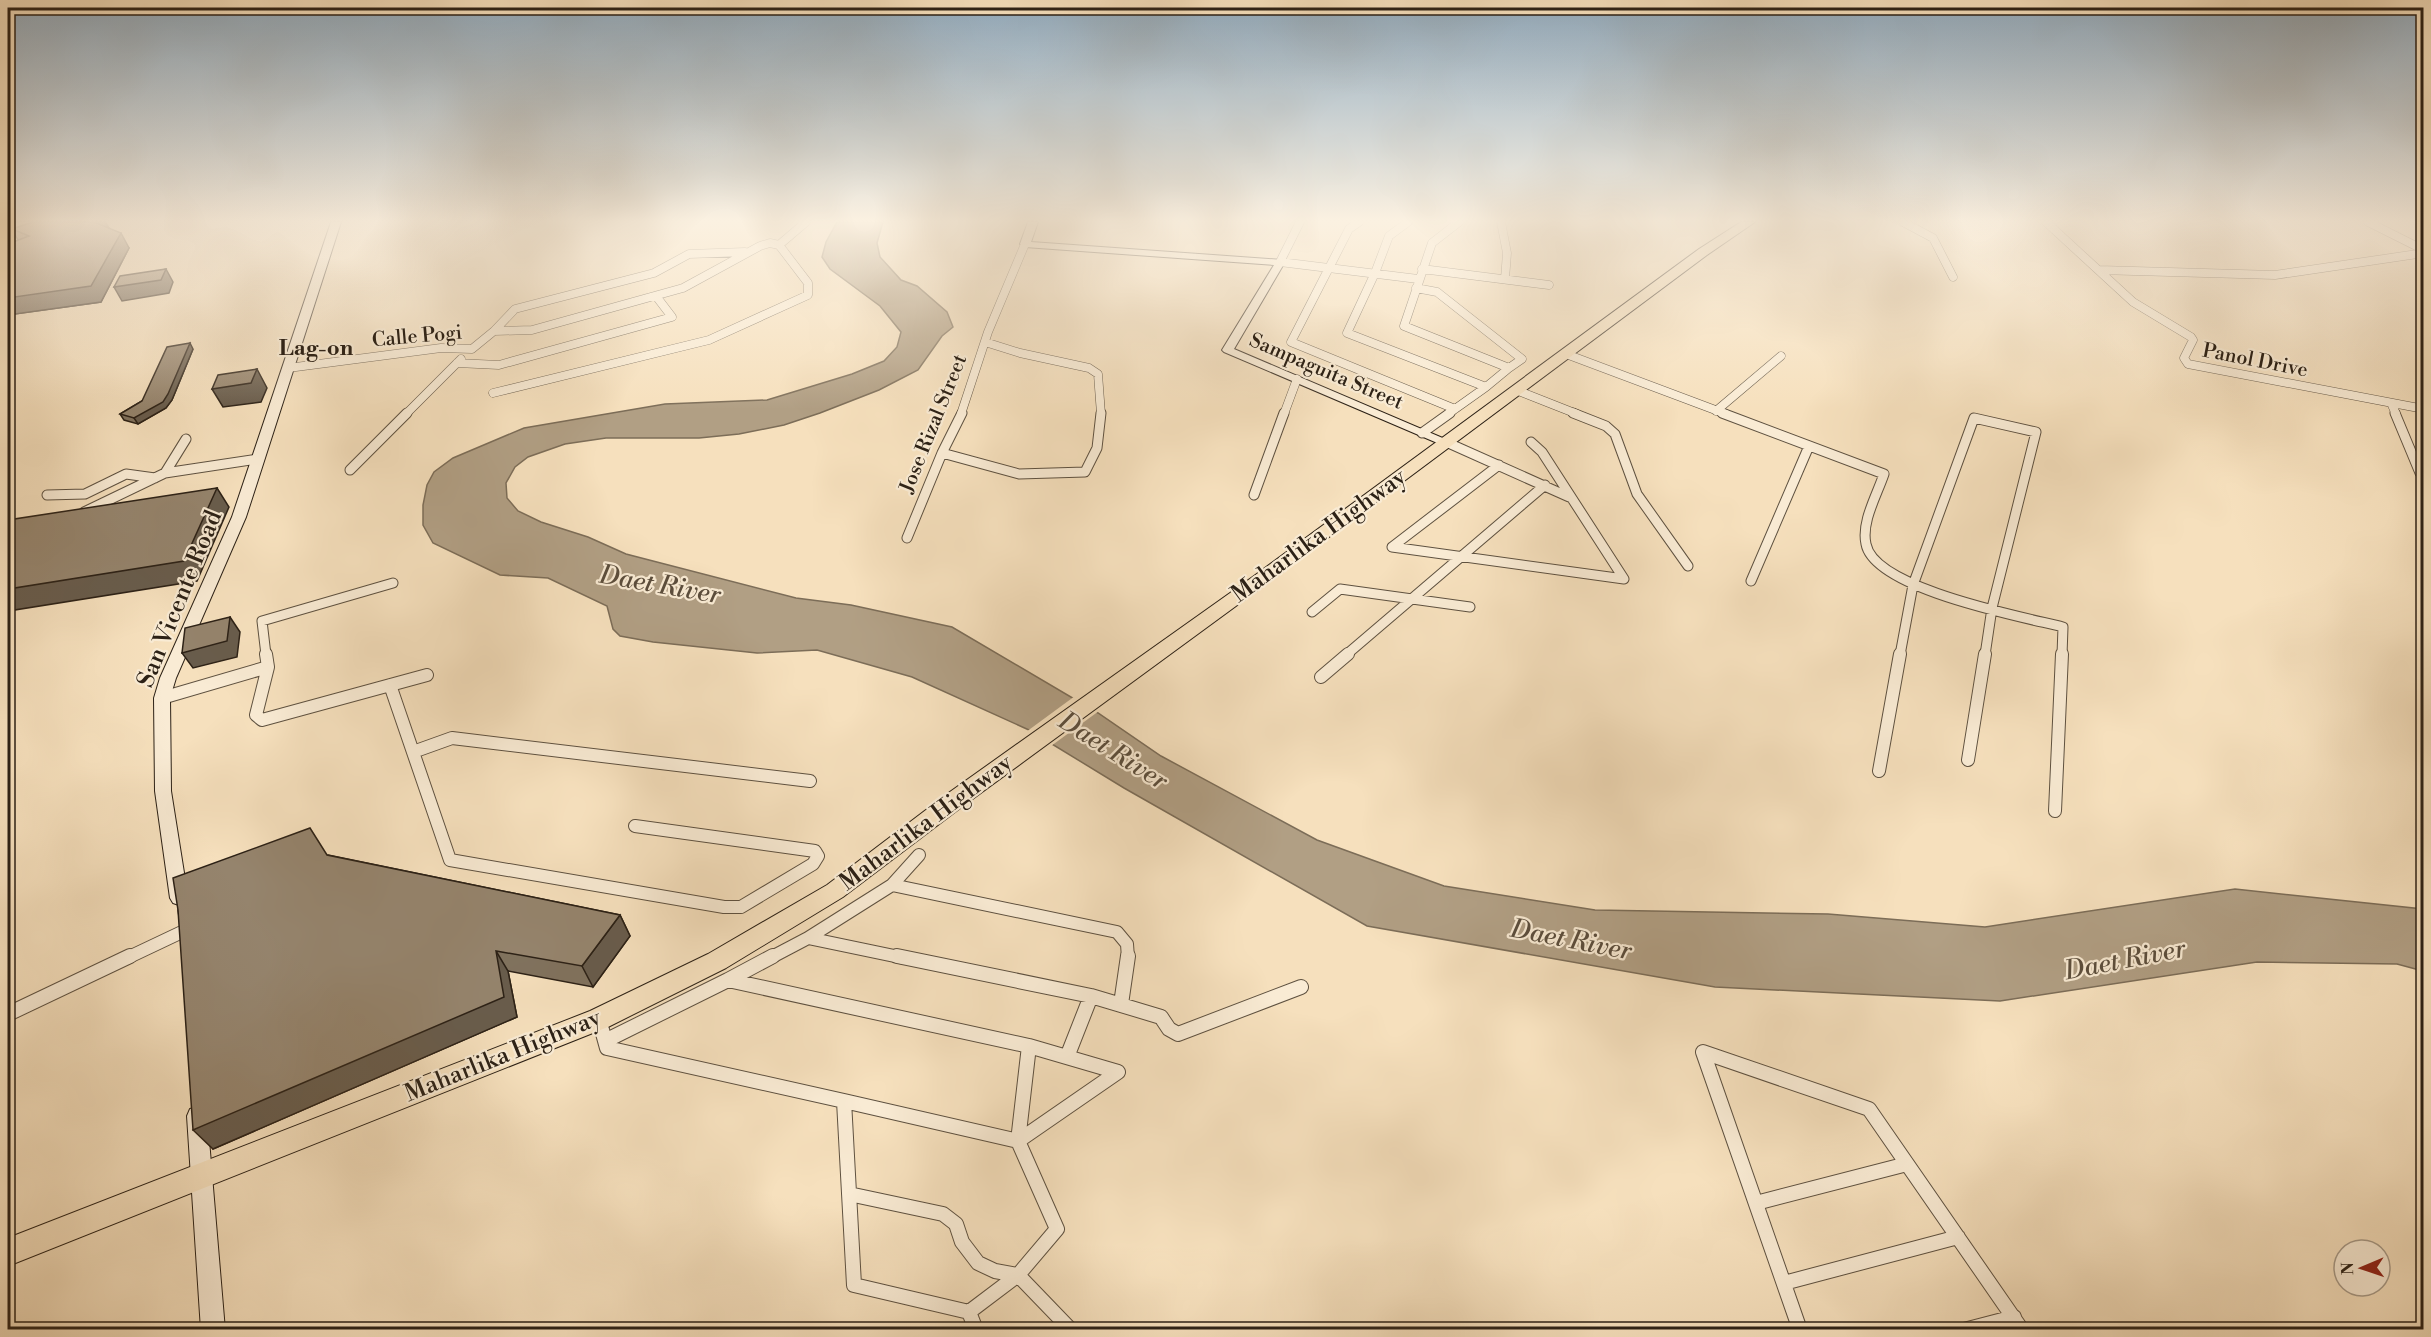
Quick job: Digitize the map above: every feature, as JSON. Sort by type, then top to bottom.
[{"type":"highway","name":"Maharlika Highway","points":[[8,1252],[201,1176],[603,1030],[793,918],[862,872],[955,800],[1660,284]]},
{"type":"main road","name":"San Vicente Road","points":[[186,952],[163,791],[162,698],[168,678],[239,518],[315,284]]},
{"type":"main road","name":"Sampaguita Street","points":[[1267,284],[1228,350],[1446,442]]},
{"type":"main road","points":[[195,1096],[213,1329]]},
{"type":"street","points":[[494,331],[515,309],[610,284]]},
{"type":"street","name":"Calle Pogi","points":[[288,368],[441,348],[472,349],[494,331],[532,330],[656,296],[690,284]]},
{"type":"street","points":[[493,393],[709,340],[808,295],[808,284]]},
{"type":"street","name":"Jose Rizal Street","points":[[907,538],[942,453],[964,408],[985,342],[1009,284]]},
{"type":"street","points":[[1321,284],[1292,342],[1455,409]]},
{"type":"street","points":[[1370,284],[1347,333],[1486,387]]},
{"type":"street","points":[[1417,284],[1404,326],[1509,368]]},
{"type":"street","points":[[1418,284],[1437,292],[1522,360],[1422,433]]},
{"type":"street","points":[[1545,284],[1549,285]]},
{"type":"street","name":"Panol Drive","points":[[2114,284],[2133,302],[2191,337],[2193,340],[2184,358],[2193,366],[2424,409]]},
{"type":"street","points":[[457,363],[499,365],[672,317],[656,296]]},
{"type":"street","points":[[942,453],[1019,474],[1085,472],[1096,456],[1102,436],[1098,374],[1089,368],[1020,353],[985,342]]},
{"type":"street","points":[[350,470],[472,349]]},
{"type":"street","points":[[1566,354],[1884,474],[1868,521],[1866,547],[1877,562],[1912,585],[2063,627],[2055,811]]},
{"type":"street","points":[[1716,411],[1781,356]]},
{"type":"street","points":[[1254,495],[1297,379]]},
{"type":"street","points":[[1516,390],[1606,426],[1616,434],[1637,494],[1688,566]]},
{"type":"street","points":[[2391,404],[2420,473]]},
{"type":"street","points":[[1879,771],[1912,585],[1974,418],[2036,432],[1992,608],[1968,760]]},
{"type":"street","points":[[165,473],[186,439]]},
{"type":"street","points":[[1446,442],[1569,497]]},
{"type":"street","points":[[1499,465],[1392,547],[1624,579],[1542,452],[1531,442]]},
{"type":"street","points":[[1751,581],[1809,446]]},
{"type":"street","points":[[71,519],[165,473],[258,459]]},
{"type":"street","points":[[47,495],[84,494],[126,474],[155,478]]},
{"type":"street","points":[[1321,676],[1545,485]]},
{"type":"street","points":[[393,583],[262,621],[268,667],[256,715],[262,720],[427,675]]},
{"type":"street","points":[[1312,612],[1340,589],[1470,607]]},
{"type":"street","points":[[162,698],[268,667]]},
{"type":"street","points":[[390,685],[450,860],[724,907],[741,907],[813,864],[818,856],[815,851],[635,826]]},
{"type":"street","points":[[413,752],[452,738],[810,782]]},
{"type":"street","points":[[728,980],[1029,1046],[1118,1072],[1018,1141],[607,1048],[603,1030],[728,980],[808,938],[892,885],[919,855]]},
{"type":"street","points":[[892,885],[1117,932],[1128,944],[1130,963],[1121,1004]]},
{"type":"street","points":[[8,1014],[182,920]]},
{"type":"street","points":[[808,938],[1091,996],[1161,1017],[1169,1029],[1178,1034],[1301,987]]},
{"type":"street","points":[[1067,1057],[1091,996]]},
{"type":"street","points":[[969,1312],[1018,1275],[1057,1229],[1018,1141],[1029,1046]]},
{"type":"street","points":[[1800,1329],[1703,1052],[1869,1109],[2018,1323],[1964,1329]]},
{"type":"street","points":[[844,1101],[854,1285],[969,1312]]},
{"type":"street","points":[[1756,1203],[1907,1164]]},
{"type":"street","points":[[849,1194],[943,1214],[956,1224],[962,1242],[978,1263],[995,1271],[1018,1275],[1071,1329]]},
{"type":"street","points":[[1784,1283],[1958,1237]]},
{"type":"street","points":[[969,1312],[976,1329]]},
{"type":"water","name":"Daet River","points":[[851,284],[917,286],[947,312],[953,327],[942,336],[918,370],[879,390],[820,413],[784,425],[739,434],[699,438],[606,438],[565,444],[528,457],[515,467],[506,483],[507,498],[518,511],[541,522],[588,537],[626,554],[796,598],[851,605],[952,627],[1098,713],[1161,756],[1317,840],[1444,886],[1595,910],[1828,914],[1985,927],[2235,889],[2423,909],[2423,971],[2397,964],[2257,962],[2000,1001],[1715,987],[1367,926],[1124,788],[1029,730],[912,677],[817,650],[757,653],[653,642],[620,636],[613,629],[607,606],[548,578],[500,575],[433,543],[423,525],[423,505],[427,485],[434,472],[453,458],[524,428],[665,404],[767,400],[852,374],[884,361],[897,347],[901,332],[880,306]]},
{"type":"pier","points":[[1075,696],[1099,711],[1051,746],[1026,732]]},
{"type":"building","points":[[8,284],[92,284],[91,286],[8,298]]},
{"type":"building","points":[[190,343],[163,402],[134,418],[120,414],[142,401],[167,347]]},
{"type":"building","points":[[257,369],[251,383],[212,389],[218,375]]},
{"type":"building","points":[[217,488],[184,561],[8,589],[8,520]]},
{"type":"building","points":[[230,617],[227,641],[182,653],[185,628]]},
{"type":"building","points":[[310,828],[327,855],[620,915],[582,966],[496,951],[504,997],[193,1130],[178,910],[173,878]]},
{"type":"district","name":"Lag-on","points":[[316,348]]}]
